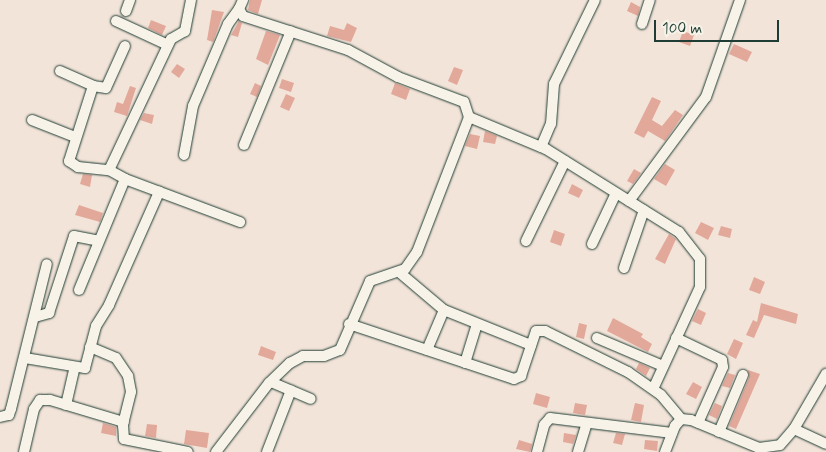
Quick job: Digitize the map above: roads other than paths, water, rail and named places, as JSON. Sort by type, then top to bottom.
[{"type":"street","points":[[126,11],[130,0]]},
{"type":"street","points":[[110,170],[168,45],[173,37],[183,34],[191,0]]},
{"type":"street","points":[[541,147],[551,124],[554,84],[595,0]]},
{"type":"street","points":[[642,24],[650,0]]},
{"type":"street","points":[[629,201],[706,97],[740,0]]},
{"type":"street","points":[[216,452],[271,382],[290,363],[303,356],[324,356],[340,350],[349,324],[370,281],[377,276],[399,272],[417,252],[469,117],[464,102],[398,77],[348,50],[243,16],[241,4]]},
{"type":"street","points":[[184,155],[193,106],[228,24],[241,4]]},
{"type":"street","points":[[116,21],[168,45]]},
{"type":"street","points":[[244,145],[290,31]]},
{"type":"street","points":[[60,71],[93,86],[106,88],[125,46]]},
{"type":"street","points":[[93,86],[69,154],[71,164],[96,171],[110,170],[125,179],[240,222]]},
{"type":"street","points":[[469,117],[541,147],[565,161],[679,232],[700,259],[700,287],[652,389]]},
{"type":"street","points":[[32,120],[75,137]]},
{"type":"street","points":[[526,241],[565,161]]},
{"type":"street","points":[[79,290],[125,179]]},
{"type":"street","points":[[24,358],[75,368],[85,368],[96,326],[109,305],[159,192]]},
{"type":"street","points":[[592,244],[616,193]]},
{"type":"street","points":[[624,268],[644,210]]},
{"type":"street","points":[[35,317],[49,313],[74,236],[99,241]]},
{"type":"street","points":[[0,417],[8,415],[11,409],[47,264]]},
{"type":"street","points":[[399,272],[444,310],[531,345]]},
{"type":"street","points":[[426,350],[444,310]]},
{"type":"street","points":[[349,324],[518,379],[536,331],[545,330],[628,372],[652,389],[681,419],[698,423],[745,444],[768,448],[780,445],[794,430],[826,374]]},
{"type":"street","points":[[465,363],[477,324]]},
{"type":"street","points":[[597,338],[663,366]]},
{"type":"street","points":[[676,338],[722,360],[722,367],[698,423]]},
{"type":"street","points":[[90,347],[116,358],[128,376],[131,392],[124,422],[124,439],[150,448],[188,452]]},
{"type":"street","points":[[66,405],[75,368]]},
{"type":"street","points":[[719,432],[743,375]]},
{"type":"street","points":[[271,382],[311,399]]},
{"type":"street","points":[[266,452],[291,390]]},
{"type":"street","points":[[24,452],[36,402],[50,400],[124,422]]},
{"type":"street","points":[[537,452],[544,425],[550,418],[672,433]]},
{"type":"street","points":[[666,452],[672,433],[681,419]]},
{"type":"street","points":[[578,452],[587,423]]},
{"type":"street","points":[[794,430],[826,444]]}]
